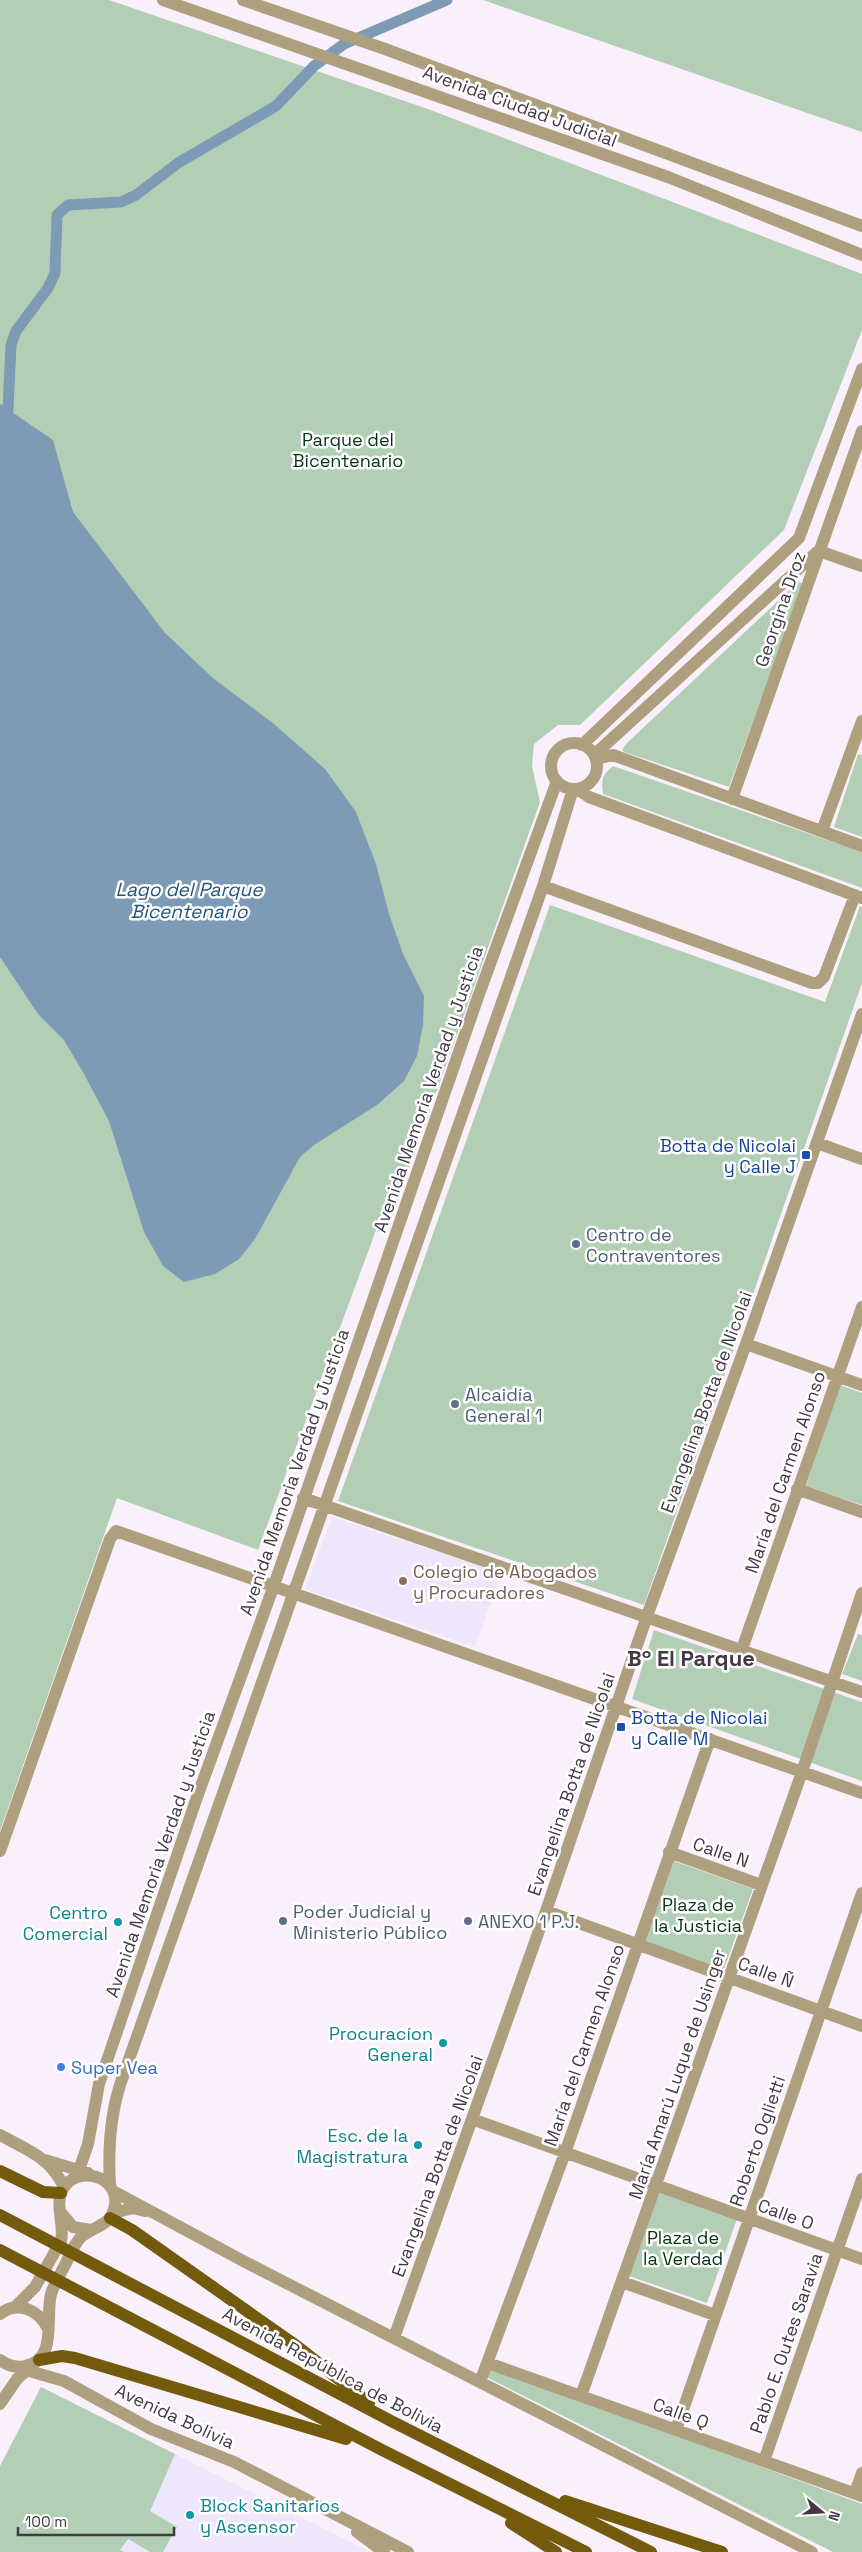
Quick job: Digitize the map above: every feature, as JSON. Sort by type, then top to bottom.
[{"type":"main road","points":[[0,2171],[43,2192],[62,2190]]},
{"type":"main road","name":"Avenida República de Bolivia","points":[[0,2215],[393,2422],[651,2552]]},
{"type":"main road","points":[[112,2216],[298,2347],[393,2422]]},
{"type":"main road","points":[[0,2250],[382,2450],[586,2552]]},
{"type":"main road","points":[[35,2361],[62,2356],[75,2358],[382,2450]]},
{"type":"main road","points":[[508,2479],[579,2506],[722,2552]]},
{"type":"main road","points":[[461,2490],[556,2552]]},
{"type":"street","name":"Avenida Ciudad Judicial","points":[[163,0],[356,66],[668,177],[862,255]]},
{"type":"street","name":"Avenida Ciudad Judicial","points":[[243,0],[385,49],[862,226]]},
{"type":"street","name":"Georgina Droz","points":[[582,745],[800,538],[862,369]]},
{"type":"street","name":"Georgina Droz","points":[[732,799],[862,431]]},
{"type":"street","points":[[595,757],[819,551],[862,566]]},
{"type":"street","points":[[822,832],[858,747],[862,721]]},
{"type":"street","name":"Avenida Memoria Verdad y Justicia","points":[[79,2173],[99,2084],[196,1800],[273,1588],[478,997],[557,782],[551,767],[555,753],[568,744],[582,745]]},
{"type":"street","points":[[575,789],[587,785],[594,778],[597,769],[595,757],[582,745]]},
{"type":"street","points":[[595,757],[613,755],[862,846]]},
{"type":"street","points":[[543,886],[812,983],[818,983],[824,977],[858,896],[589,797],[557,782]]},
{"type":"street","points":[[112,2216],[115,2202],[111,2188],[109,2150],[114,2104],[120,2082],[326,1505],[543,886],[575,789]]},
{"type":"street","name":"Evangelina Botta de Nicolai","points":[[394,2338],[546,1911],[647,1616],[746,1344],[862,1014]]},
{"type":"street","points":[[817,1143],[862,1159]]},
{"type":"street","name":"María del Carmen Alonso","points":[[742,1649],[862,1307]]},
{"type":"street","points":[[746,1344],[862,1385]]},
{"type":"street","points":[[797,1489],[862,1512]]},
{"type":"street","points":[[303,1498],[862,1692]]},
{"type":"street","points":[[0,1851],[110,1539],[116,1531],[273,1588],[617,1706],[862,1793]]},
{"type":"street","name":"María Amarú Luque de Usinger","points":[[581,2396],[802,1772],[862,1593]]},
{"type":"street","name":"María del Carmen Alonso","points":[[480,2382],[565,2152],[710,1739]]},
{"type":"street","name":"Calle N","points":[[669,1852],[761,1885]]},
{"type":"street","name":"Roberto Oglietti","points":[[676,2430],[862,1893]]},
{"type":"street","name":"Calle Ñ","points":[[546,1911],[862,2026]]},
{"type":"street","name":"Calle O","points":[[472,2119],[862,2259]]},
{"type":"street","points":[[0,2135],[45,2160],[79,2173],[93,2175],[111,2188],[156,2214],[812,2552]]},
{"type":"street","points":[[0,2314],[14,2308],[35,2287],[60,2241],[62,2190],[54,2170],[45,2160]]},
{"type":"street","points":[[62,2190],[79,2173]]},
{"type":"street","name":"Pablo E. Outes Saravia","points":[[764,2461],[862,2179]]},
{"type":"street","points":[[0,2404],[8,2390],[35,2361],[49,2340],[48,2329],[52,2293],[76,2244],[91,2230],[102,2226],[112,2216],[133,2208],[156,2214]]},
{"type":"street","points":[[61,2213],[73,2227],[91,2230]]},
{"type":"street","points":[[622,2282],[715,2315]]},
{"type":"street","points":[[14,2308],[25,2308],[35,2312],[43,2319],[48,2329]]},
{"type":"street","name":"Avenida Bolivia","points":[[0,2360],[35,2361],[64,2381],[151,2429],[234,2462],[408,2552]]},
{"type":"street","points":[[35,2361],[53,2370],[64,2381]]},
{"type":"street","name":"Calle Q","points":[[488,2363],[858,2495]]},
{"type":"street","points":[[858,2495],[862,2473]]},
{"type":"street","name":"Avenida Bolivia","points":[[315,2505],[384,2552]]},
{"type":"shaded area","name":"Colegio de Abogados y Procuradores","points":[[332,1517],[501,1573],[475,1647],[305,1589]]},
{"type":"shaded area","points":[[41,2387],[370,2552],[0,2552],[0,2466]]},
{"type":"green space","name":"Parque del Bicentenario","points":[[0,0],[109,0],[425,108],[862,274],[862,330],[784,530],[580,725],[558,725],[534,744],[532,766],[540,802],[396,1205],[386,1203],[258,1550],[117,1498],[0,1831]]},
{"type":"green space","points":[[483,0],[862,0],[862,132]]},
{"type":"green space","points":[[798,582],[803,584],[729,787],[622,750],[626,744]]},
{"type":"green space","points":[[858,754],[862,755],[862,837],[834,827]]},
{"type":"green space","points":[[613,766],[862,852],[862,888],[603,794],[603,778]]},
{"type":"green space","points":[[550,905],[825,1002],[860,906],[862,907],[862,983],[644,1605],[338,1501]]},
{"type":"green space","points":[[840,1385],[862,1393],[862,1505],[806,1486]]},
{"type":"green space","points":[[654,1630],[862,1702],[862,1781],[632,1699]]},
{"type":"green space","points":[[858,1634],[862,1635],[862,1681],[842,1674]]},
{"type":"green space","name":"Plaza de la Justicia","points":[[671,1860],[753,1889],[724,1969],[642,1941]]},
{"type":"green space","name":"Plaza de la Verdad","points":[[658,2191],[737,2219],[707,2303],[629,2276]]},
{"type":"green space","points":[[489,2366],[862,2504],[862,2552],[833,2552],[484,2376]]},
{"type":"green space","points":[[41,2387],[175,2454],[150,2511],[177,2527],[163,2552],[150,2552],[128,2539],[120,2550],[124,2552],[0,2552],[0,2466]]},
{"type":"water","name":"Lago del Parque Bicentenario","points":[[0,404],[53,440],[73,512],[165,633],[214,679],[274,724],[325,769],[356,812],[376,864],[389,914],[403,954],[424,996],[423,1025],[417,1056],[404,1081],[377,1105],[314,1145],[300,1157],[255,1239],[239,1259],[215,1274],[184,1282],[163,1266],[144,1232],[109,1121],[84,1074],[64,1040],[38,1014],[0,957]]},
{"type":"waterway","points":[[0,445],[8,409],[11,345],[16,331],[48,288],[55,273],[57,215],[68,205],[121,202],[136,195],[178,163],[276,106],[314,66],[344,44],[447,0]]},
{"type":"place","name":"Botta de Nicolai y Calle J","points":[[806,1155]]},
{"type":"place","name":"Centro de Contraventores","points":[[576,1244]]},
{"type":"place","name":"Alcaidía General 1","points":[[455,1404]]},
{"type":"place","name":"Colegio de Abogados y Procuradores","points":[[403,1581]]},
{"type":"place","name":"Botta de Nicolai y Calle M","points":[[621,1727]]},
{"type":"place","name":"Poder Judicial y Ministerio Público","points":[[283,1921]]},
{"type":"place","name":"ANEXO 1 P.J.","points":[[468,1921]]},
{"type":"place","name":"Centro Comercial","points":[[118,1922]]},
{"type":"place","name":"Procuracíon General","points":[[443,2043]]},
{"type":"place","name":"Super Vea","points":[[61,2067]]},
{"type":"place","name":"Esc. de la Magistratura","points":[[418,2145]]},
{"type":"place","name":"Block Sanitarios y Ascensor","points":[[190,2515]]},
{"type":"district","name":"Bº El Parque","points":[[691,1658]]}]
